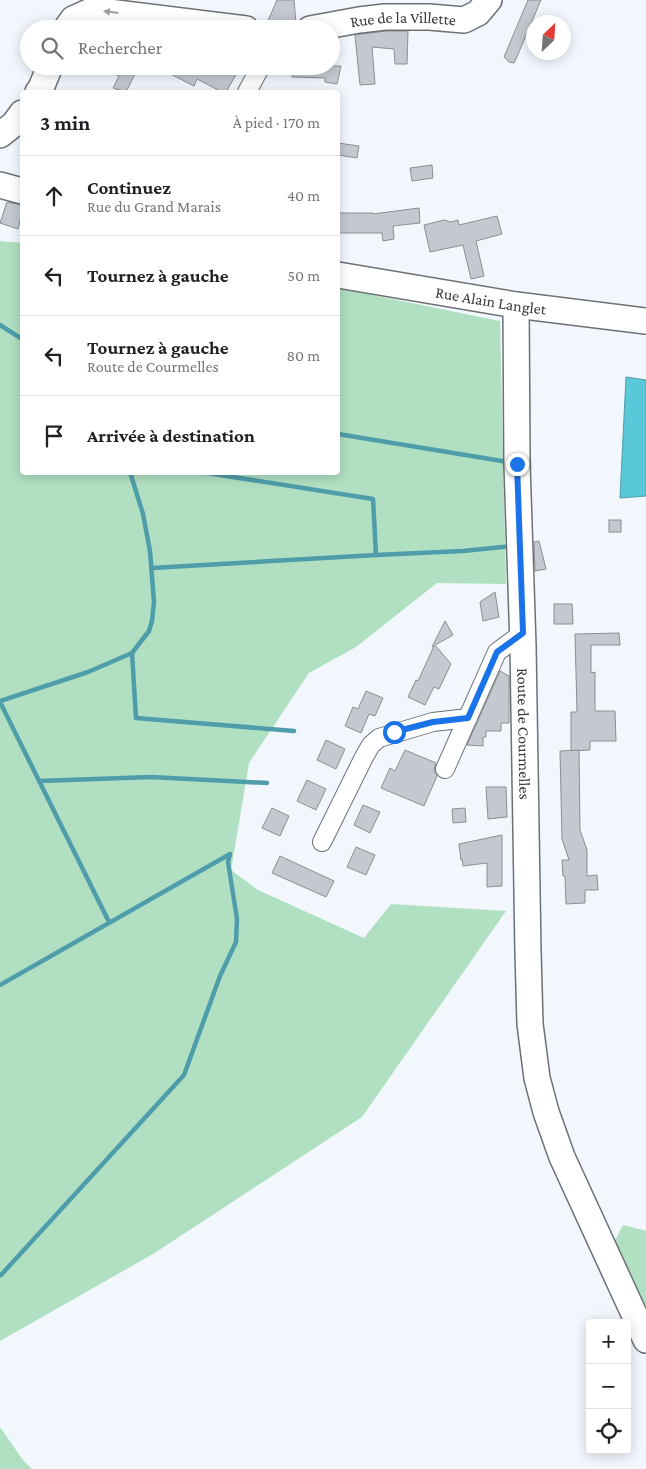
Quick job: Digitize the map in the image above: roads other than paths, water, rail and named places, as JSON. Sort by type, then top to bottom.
[{"type":"street","name":"Rue de la Villette","points":[[340,23],[385,17],[429,17],[464,20],[478,13],[489,0]]},
{"type":"street","points":[[72,20],[93,10],[174,20]]},
{"type":"street","points":[[40,90],[46,75]]},
{"type":"street","points":[[248,90],[256,75]]},
{"type":"street","points":[[0,135],[14,124],[20,116]]},
{"type":"street","points":[[0,184],[20,190]]},
{"type":"street","name":"Rue Alain Langlet","points":[[340,275],[516,305],[646,320]]},
{"type":"street","name":"Route de Courmelles","points":[[516,305],[517,467],[523,633],[530,1024],[537,1078],[546,1112],[562,1157],[646,1340]]},
{"type":"street","points":[[445,769],[497,652],[523,633]]},
{"type":"street","points":[[322,842],[364,757],[371,745],[379,738],[433,722],[468,718]]},
{"type":"water","points":[[626,377],[646,380],[646,496],[620,498]]},
{"type":"waterway","points":[[0,325],[20,338]]},
{"type":"waterway","points":[[340,434],[508,462]]},
{"type":"waterway","points":[[0,701],[88,672],[132,653],[149,631],[154,602],[150,551],[143,514],[131,475]]},
{"type":"waterway","points":[[220,475],[373,499],[376,555],[463,551],[513,546]]},
{"type":"waterway","points":[[152,568],[376,555]]},
{"type":"waterway","points":[[132,653],[136,718],[294,731]]},
{"type":"waterway","points":[[0,702],[109,922]]},
{"type":"waterway","points":[[39,781],[151,777],[267,783]]},
{"type":"waterway","points":[[0,985],[230,854]]},
{"type":"waterway","points":[[1,1275],[184,1075],[220,976],[236,942],[237,919],[228,862],[230,854]]}]
